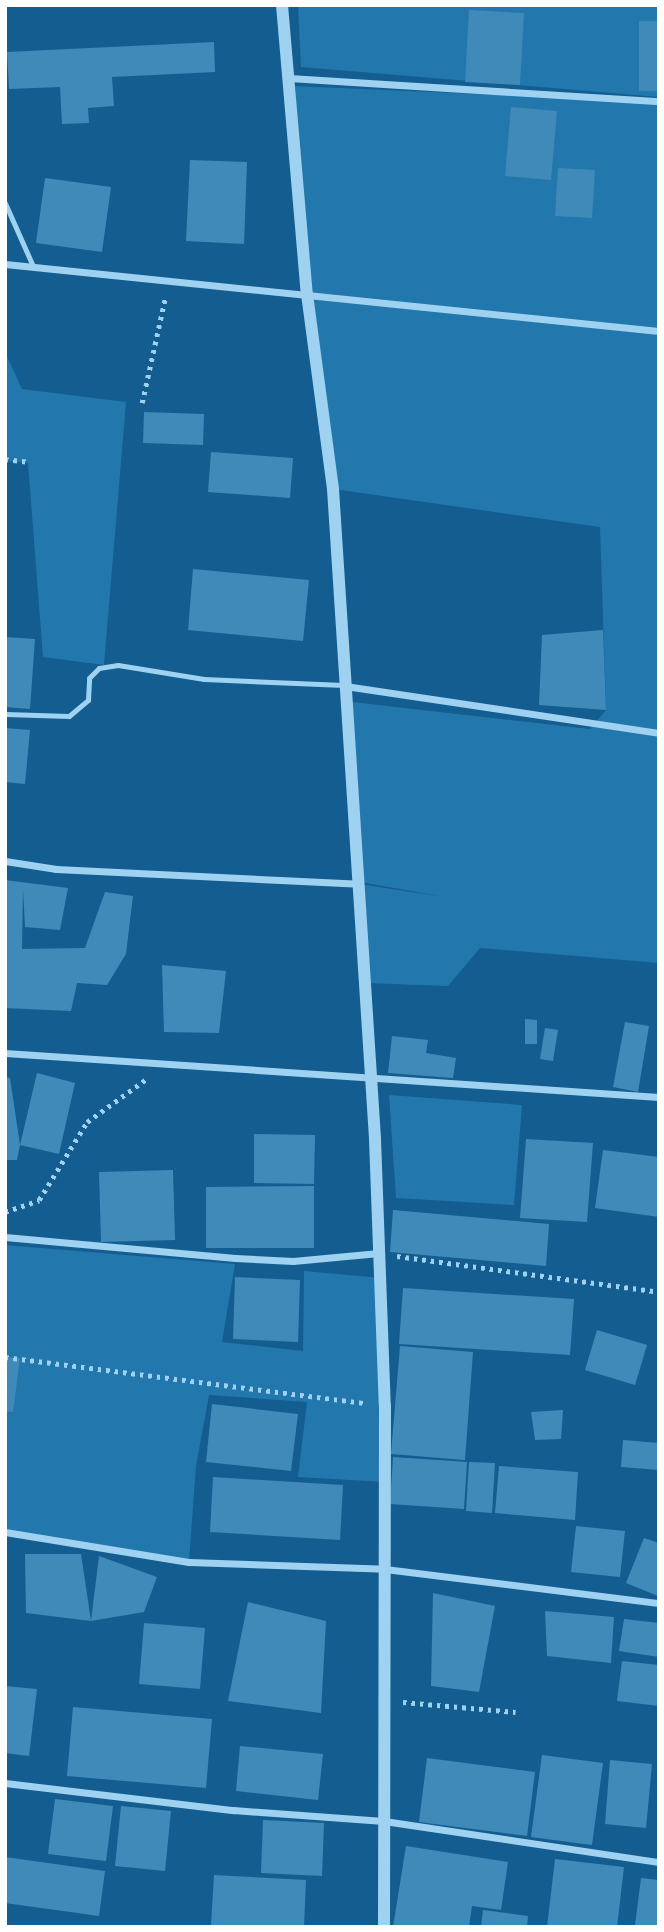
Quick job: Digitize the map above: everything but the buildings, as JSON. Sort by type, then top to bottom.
[{"type":"street","points":[[282,5],[307,294],[333,489],[370,1078],[385,1405],[384,1927]]},
{"type":"street","points":[[289,78],[659,102]]},
{"type":"street","points":[[5,264],[33,264],[659,331]]},
{"type":"street","points":[[344,685],[659,733]]},
{"type":"street","points":[[5,861],[56,869],[359,884]]},
{"type":"street","points":[[5,1053],[659,1097]]},
{"type":"street","points":[[5,1237],[258,1259],[379,1253]]},
{"type":"street","points":[[5,1532],[189,1562],[385,1569],[659,1603]]},
{"type":"street","points":[[5,1783],[233,1810],[384,1821],[659,1862]]},
{"type":"lane","points":[[5,203],[33,264]]},
{"type":"lane","points":[[5,714],[69,716],[88,700],[89,678],[99,668],[118,665],[205,679],[344,685]]},
{"type":"path","points":[[142,404],[169,280]]},
{"type":"path","points":[[5,458],[28,462]]},
{"type":"path","points":[[5,1212],[39,1200],[87,1122],[166,1065]]},
{"type":"path","points":[[379,1253],[659,1292]]},
{"type":"path","points":[[5,1357],[385,1405]]},
{"type":"path","points":[[384,1700],[516,1712]]},
{"type":"shaded area","points":[[298,5],[659,5],[659,97],[301,67]]},
{"type":"shaded area","points":[[295,86],[659,102],[659,963],[480,948],[448,986],[365,983],[359,884],[445,897],[360,882],[352,702],[590,729],[606,710],[600,527],[333,489],[307,294]]},
{"type":"shaded area","points":[[5,352],[22,389],[126,402],[104,665],[43,657],[28,463],[5,461]]},
{"type":"shaded area","points":[[389,1095],[522,1105],[514,1205],[396,1198]]},
{"type":"shaded area","points":[[5,1245],[235,1264],[222,1342],[303,1351],[304,1271],[381,1278],[385,1482],[298,1477],[307,1402],[209,1395],[196,1466],[189,1562],[5,1532]]}]
